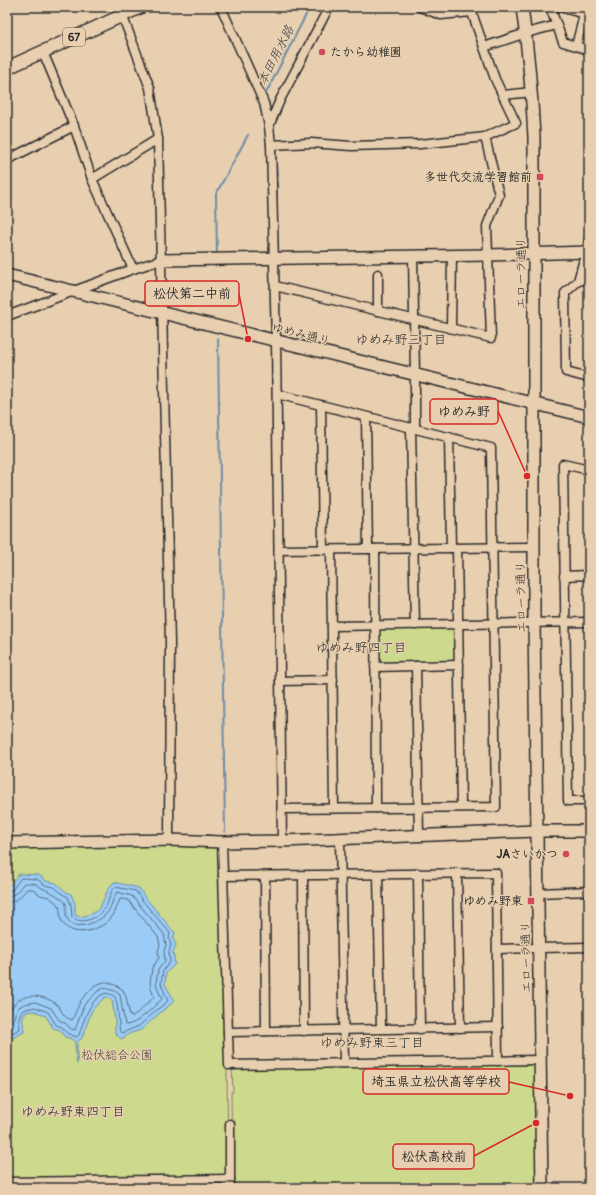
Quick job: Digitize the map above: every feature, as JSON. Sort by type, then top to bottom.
[{"type":"main road","name":"67","points":[[7,68],[42,52],[121,11],[141,7]]},
{"type":"street","points":[[221,7],[264,104],[269,126],[271,145],[277,394],[282,841]]},
{"type":"street","points":[[269,126],[280,100],[329,7]]},
{"type":"street","points":[[271,145],[311,143],[351,146],[420,144],[485,137],[516,123],[496,79],[471,10],[441,15],[420,7]]},
{"type":"street","name":"エローラ通り","points":[[522,7],[532,92],[534,137],[535,254],[533,547],[542,1188]]},
{"type":"street","points":[[550,7],[563,42],[589,50]]},
{"type":"street","points":[[559,7],[586,10],[576,46]]},
{"type":"street","points":[[121,11],[150,88],[158,139],[169,635],[169,838]]},
{"type":"street","points":[[484,47],[526,33],[557,25]]},
{"type":"street","points":[[42,52],[74,126],[92,179],[132,269]]},
{"type":"street","points":[[503,95],[532,92]]},
{"type":"street","points":[[7,160],[74,126]]},
{"type":"street","points":[[274,286],[491,338],[487,226],[499,195],[485,137]]},
{"type":"street","points":[[92,179],[158,139]]},
{"type":"street","points":[[589,241],[578,281],[565,293],[566,372],[589,378]]},
{"type":"street","points":[[7,316],[132,269],[161,260],[587,252]]},
{"type":"street","points":[[451,328],[452,255]]},
{"type":"street","points":[[413,256],[415,375],[413,428],[413,549],[415,625]]},
{"type":"street","points":[[378,274],[378,311]]},
{"type":"street","name":"ゆめみ通り","points":[[7,275],[589,418]]},
{"type":"street","points":[[578,281],[589,279]]},
{"type":"street","points":[[277,394],[491,448],[494,623],[496,807],[282,809]]},
{"type":"street","points":[[321,405],[327,550],[332,626],[334,808]]},
{"type":"street","points":[[366,417],[375,626],[376,808]]},
{"type":"street","points":[[449,437],[458,624],[461,807]]},
{"type":"street","points":[[589,470],[563,464],[568,801],[589,800]]},
{"type":"street","points":[[279,550],[533,547]]},
{"type":"street","points":[[564,576],[589,576]]},
{"type":"street","points":[[332,626],[589,622]]},
{"type":"street","points":[[375,667],[459,665]]},
{"type":"street","points":[[416,666],[419,836]]},
{"type":"street","points":[[280,681],[333,680]]},
{"type":"street","points":[[7,843],[169,838],[222,842],[282,841],[589,830]]},
{"type":"street","points":[[340,839],[342,1030],[344,1063]]},
{"type":"street","points":[[222,842],[230,1065],[540,1060]]},
{"type":"street","points":[[457,873],[460,1028]]},
{"type":"street","points":[[223,876],[496,873],[498,1061]]},
{"type":"street","points":[[418,874],[420,1029]]},
{"type":"street","points":[[378,875],[381,1029]]},
{"type":"street","points":[[265,876],[266,1031]]},
{"type":"street","points":[[303,876],[304,1030]]},
{"type":"street","points":[[538,893],[589,891]]},
{"type":"street","points":[[497,949],[589,947]]},
{"type":"street","points":[[228,1032],[498,1027]]},
{"type":"street","points":[[7,1182],[65,1184],[230,1184],[230,1124]]},
{"type":"green space","points":[[455,626],[456,662],[378,664],[377,628]]},
{"type":"green space","name":"松伏総合公園","points":[[220,843],[227,1065],[228,1177],[7,1179],[7,844]]},
{"type":"green space","points":[[509,1063],[510,1065],[536,1065],[538,1188],[232,1188],[232,1068]]},
{"type":"water","points":[[19,874],[39,875],[46,881],[56,883],[66,892],[71,894],[75,904],[75,915],[79,917],[88,915],[99,909],[109,888],[114,882],[139,888],[175,933],[173,939],[176,945],[173,952],[175,964],[166,973],[165,984],[174,1000],[171,1004],[141,1030],[131,1033],[121,1039],[115,1033],[112,1000],[105,997],[92,1010],[82,1038],[77,1042],[77,1064],[75,1043],[72,1039],[65,1037],[60,1030],[53,1028],[46,1016],[35,1011],[26,1012],[24,1015],[24,1032],[7,1041],[7,888]]},
{"type":"waterway","name":"本田用水路","points":[[264,97],[310,7]]},
{"type":"waterway","points":[[217,255],[216,194],[248,135]]},
{"type":"waterway","name":"本田用水路","points":[[275,152],[277,175]]},
{"type":"waterway","name":"本田用水路","points":[[277,183],[277,240]]},
{"type":"waterway","points":[[218,339],[225,832]]},
{"type":"waterway","points":[[195,836],[210,835]]},
{"type":"place","name":"たから幼稚園","points":[[322,52]]},
{"type":"place","name":"多世代交流学習館前","points":[[540,177]]},
{"type":"place","name":"松伏第二中前","points":[[248,339]]},
{"type":"place","name":"ゆめみ野","points":[[527,476]]},
{"type":"place","name":"JAさいかつ","points":[[566,854]]},
{"type":"place","name":"ゆめみ野東","points":[[531,901]]},
{"type":"place","name":"埼玉県立松伏高等学校","points":[[570,1096]]},
{"type":"place","name":"松伏高校前","points":[[536,1123]]},
{"type":"district","name":"ゆめみ野三丁目","points":[[401,339]]},
{"type":"district","name":"ゆめみ野四丁目","points":[[361,647]]},
{"type":"district","name":"ゆめみ野東三丁目","points":[[372,1042]]},
{"type":"district","name":"ゆめみ野東四丁目","points":[[73,1111]]}]
